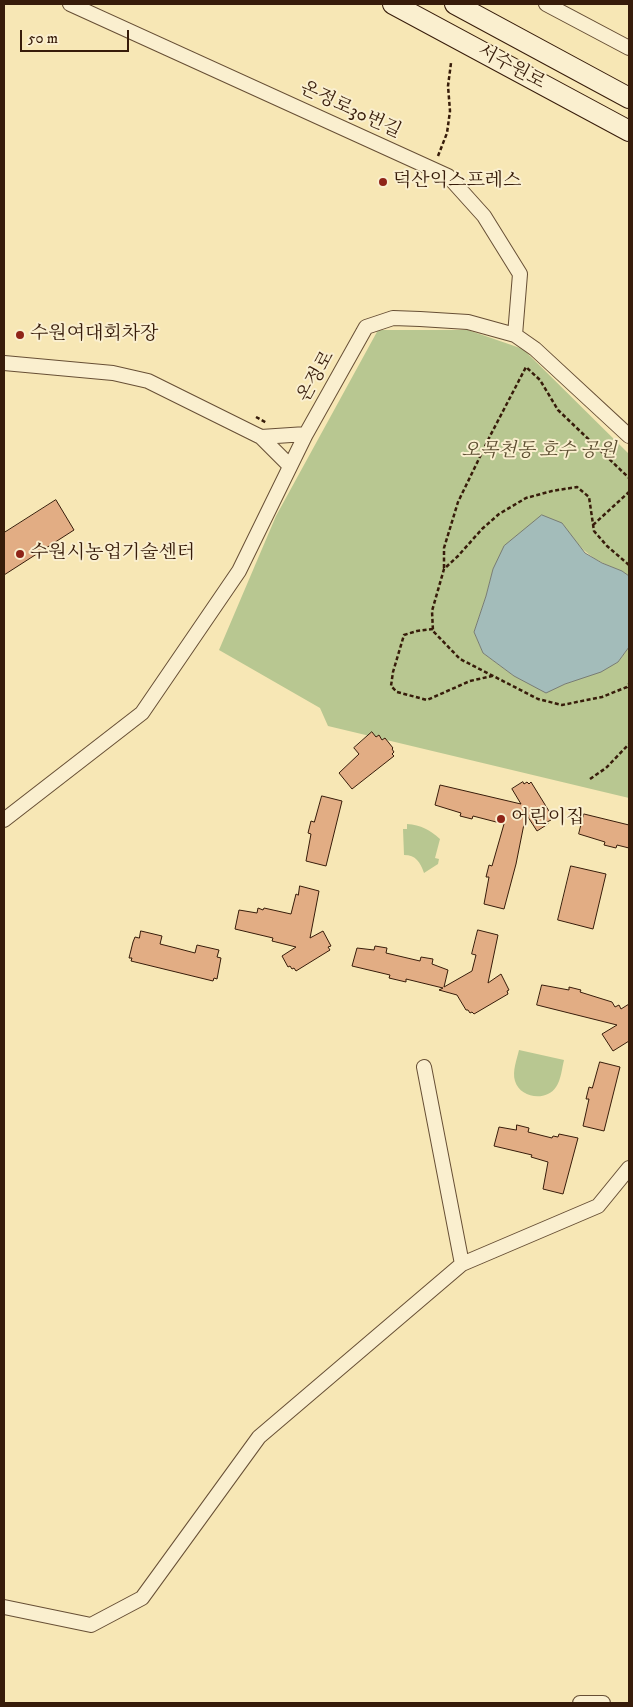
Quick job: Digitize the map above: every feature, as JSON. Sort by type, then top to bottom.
[{"type":"street","name":"온정로30번길","points":[[70,4],[448,176],[484,216],[520,274],[515,335]]},
{"type":"street","name":"서수원로","points":[[393,4],[629,131]]},
{"type":"street","name":"서수원로","points":[[454,4],[629,98]]},
{"type":"street","points":[[546,4],[629,48]]},
{"type":"street","name":"온정로","points":[[261,437],[306,434],[366,327],[393,318],[468,322],[515,335],[535,349],[629,436]]},
{"type":"street","points":[[4,363],[113,373],[148,380],[261,437],[290,466]]},
{"type":"street","points":[[4,820],[142,713],[239,571],[306,434]]},
{"type":"street","points":[[424,1067],[462,1264]]},
{"type":"street","points":[[4,1607],[91,1624],[142,1598],[259,1437],[462,1264],[598,1206],[629,1168]]},
{"type":"street","points":[[580,1703],[603,1703]]},
{"type":"path","points":[[433,169],[447,133],[450,111],[448,86],[451,63]]},
{"type":"path","points":[[629,478],[558,410],[540,380],[526,367],[458,502],[444,548],[444,569],[432,611],[433,631],[460,659],[538,699],[562,705],[602,697],[627,687],[629,684]]},
{"type":"path","points":[[444,569],[499,514],[526,498],[552,490],[577,487],[589,497],[594,532],[629,565]]},
{"type":"path","points":[[593,525],[629,492]]},
{"type":"path","points":[[433,629],[404,635],[393,672],[391,686],[398,692],[427,700],[470,681],[494,676]]},
{"type":"path","points":[[590,779],[606,768],[629,744]]},
{"type":"green space","name":"오목천동 호수 공원","points":[[378,330],[468,330],[523,349],[629,454],[629,576],[589,554],[574,540],[562,523],[493,569],[474,632],[483,653],[514,676],[546,692],[618,662],[629,647],[629,798],[328,726],[320,708],[219,650],[276,516]]},
{"type":"green space","points":[[407,824],[425,828],[440,839],[435,858],[439,859],[438,864],[424,873],[417,860],[412,856],[404,855],[403,829],[407,829]]},
{"type":"green space","points":[[519,1050],[564,1060],[559,1081],[552,1092],[546,1095],[534,1096],[522,1091],[518,1087],[514,1073]]},
{"type":"water","points":[[542,515],[562,523],[585,553],[629,576],[629,647],[618,662],[601,672],[565,684],[546,693],[514,676],[483,653],[474,632],[493,569],[504,546]]},
{"type":"building","name":"수원시농업기술센터","points":[[56,500],[74,530],[4,575],[4,533]]},
{"type":"building","points":[[372,732],[376,737],[379,735],[382,740],[385,738],[393,748],[394,752],[392,754],[394,756],[352,789],[339,773],[359,754],[354,748]]},
{"type":"building","points":[[523,782],[524,784],[527,782],[529,784],[531,782],[552,816],[549,818],[551,820],[547,822],[548,824],[537,831],[526,814],[516,864],[504,909],[484,904],[489,877],[486,877],[489,865],[492,866],[504,824],[473,816],[472,819],[460,816],[461,813],[435,805],[440,785],[521,804],[512,789]]},
{"type":"building","points":[[322,796],[342,801],[326,866],[306,861],[311,834],[308,833],[311,821],[314,822]]},
{"type":"building","points":[[584,814],[629,825],[629,848],[617,845],[616,848],[604,845],[605,842],[579,834]]},
{"type":"building","points":[[571,866],[606,874],[593,929],[558,920]]},
{"type":"building","points":[[300,886],[319,891],[310,938],[323,931],[331,946],[328,947],[330,950],[296,971],[290,966],[288,967],[282,956],[296,947],[272,941],[273,938],[235,929],[239,910],[257,913],[258,908],[263,910],[264,908],[291,914]]},
{"type":"building","points":[[478,930],[498,935],[488,983],[501,974],[509,990],[507,991],[508,994],[474,1014],[466,1010],[457,995],[439,990],[443,988],[406,979],[406,982],[389,978],[390,975],[352,966],[357,948],[374,950],[375,946],[387,948],[386,953],[420,961],[421,957],[433,959],[432,964],[448,970],[444,987],[472,971],[476,955],[472,954]]},
{"type":"building","points":[[141,931],[162,936],[160,944],[195,953],[197,945],[219,950],[217,957],[221,958],[217,979],[214,978],[213,981],[131,961],[132,958],[129,958],[133,942],[135,937],[139,938]]},
{"type":"building","points":[[542,985],[569,990],[569,987],[581,990],[580,992],[612,1002],[615,1007],[619,1005],[621,1009],[629,1004],[629,1041],[613,1051],[602,1034],[617,1025],[537,1005]]},
{"type":"building","points":[[600,1062],[620,1067],[604,1131],[583,1126],[589,1099],[586,1099],[589,1087],[592,1088]]},
{"type":"building","points":[[517,1125],[529,1128],[528,1132],[552,1138],[553,1136],[558,1137],[559,1134],[578,1138],[563,1194],[543,1189],[548,1162],[531,1157],[532,1155],[494,1146],[499,1127],[516,1130]]},
{"type":"place","name":"덕산익스프레스","points":[[383,182]]},
{"type":"place","name":"수원여대회차장","points":[[20,335]]},
{"type":"place","name":"수원시농업기술센터","points":[[20,554]]},
{"type":"place","name":"어린이집","points":[[501,819]]}]
